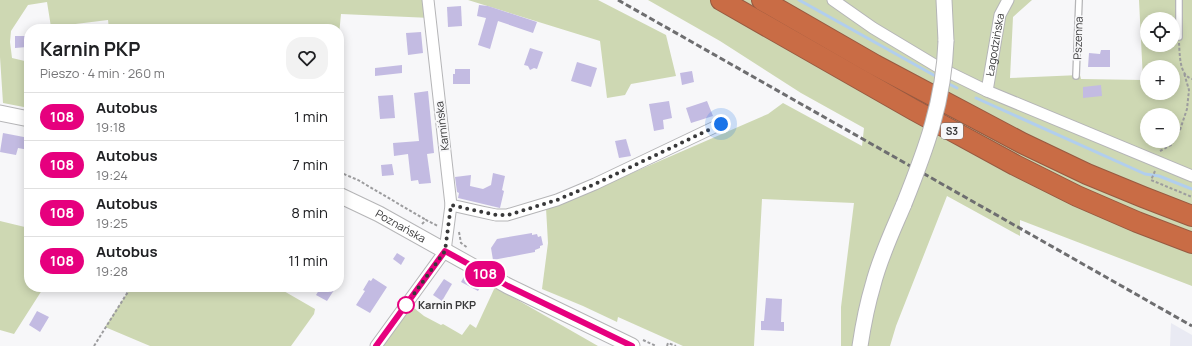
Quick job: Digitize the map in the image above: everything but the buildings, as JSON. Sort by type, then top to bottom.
[{"type":"highway","name":"S3","points":[[721,0],[914,110],[1077,196],[1137,222],[1192,242]]},
{"type":"highway","name":"S3","points":[[765,2],[875,65],[1022,143],[1142,198],[1192,216]]},
{"type":"street","name":"Karnińska","points":[[428,0],[451,205],[445,251]]},
{"type":"street","points":[[833,0],[873,28],[938,67],[986,91],[1192,176]]},
{"type":"street","points":[[860,346],[873,284],[886,246],[904,204],[926,145],[938,105],[942,84],[946,41],[944,0]]},
{"type":"street","name":"Łagodzińska","points":[[986,91],[1000,15],[1008,0]]},
{"type":"street","points":[[0,113],[24,118]]},
{"type":"street","points":[[451,205],[496,215],[508,215],[557,200],[595,184],[721,124]]},
{"type":"street","name":"Poznańska","points":[[344,197],[378,214],[508,286],[632,346]]},
{"type":"street","points":[[376,346],[445,251]]},
{"type":"lane","points":[[731,0],[764,24]]},
{"type":"lane","name":"Pszenna","points":[[1076,76],[1079,0]]},
{"type":"lane","points":[[1179,0],[1179,12]]},
{"type":"path","points":[[1152,160],[1157,153],[1171,145],[1180,130],[1187,109],[1189,90],[1181,62],[1180,50]]},
{"type":"path","points":[[1184,73],[1192,79]]},
{"type":"path","points":[[344,174],[358,180],[426,220]]},
{"type":"path","points":[[1154,174],[1151,180],[1192,197]]},
{"type":"path","points":[[94,346],[128,292]]},
{"type":"path","points":[[667,346],[668,343],[676,346]]},
{"type":"shaded area","points":[[1171,323],[1192,335],[1192,346],[1170,346]]},
{"type":"green space","points":[[0,0],[430,0],[431,18],[341,14],[340,24],[108,24],[108,20],[75,24],[51,24],[47,2],[28,5],[11,31],[10,42],[12,58],[24,61],[24,107],[3,103],[0,57]]},
{"type":"green space","points":[[468,0],[598,0],[666,35],[676,76],[631,84],[625,95],[607,98],[600,41]]},
{"type":"green space","points":[[648,0],[1032,0],[1013,17],[1010,78],[1080,75],[1081,79],[1140,80],[1140,100],[1180,100],[1180,60],[1142,60],[1142,52],[1180,52],[1180,12],[1140,12],[1140,20],[1139,0],[1192,0],[1192,286],[1020,220],[1020,236],[947,196],[896,326],[890,346],[841,346],[841,307],[854,203],[762,199],[754,346],[683,346],[618,317],[617,322],[542,289],[548,243],[546,208],[632,173],[768,114],[783,103],[862,146],[864,128],[801,93],[720,41]]},
{"type":"green space","points":[[0,221],[24,227],[24,292],[41,292],[14,334],[0,330]]},
{"type":"green space","points":[[495,287],[598,346],[383,346],[410,308],[414,308],[424,316],[441,325],[443,324],[462,335],[470,324],[476,328]]},
{"type":"green space","points":[[128,292],[285,292],[315,309],[314,314],[291,346],[150,346],[105,327]]},
{"type":"waterway","points":[[799,0],[939,78]]},
{"type":"waterway","points":[[947,83],[957,88]]},
{"type":"waterway","points":[[976,98],[1145,174],[1159,176],[1192,189]]},
{"type":"railway","points":[[618,0],[1192,326]]},
{"type":"bus line","name":"108","points":[[376,346],[445,251],[508,286],[632,346]]},
{"type":"place","name":"Karnin PKP","points":[[406,305]]},
{"type":"route","points":[[406,305],[445,251],[451,205],[496,215],[508,215],[557,200],[595,184],[721,124]]}]
